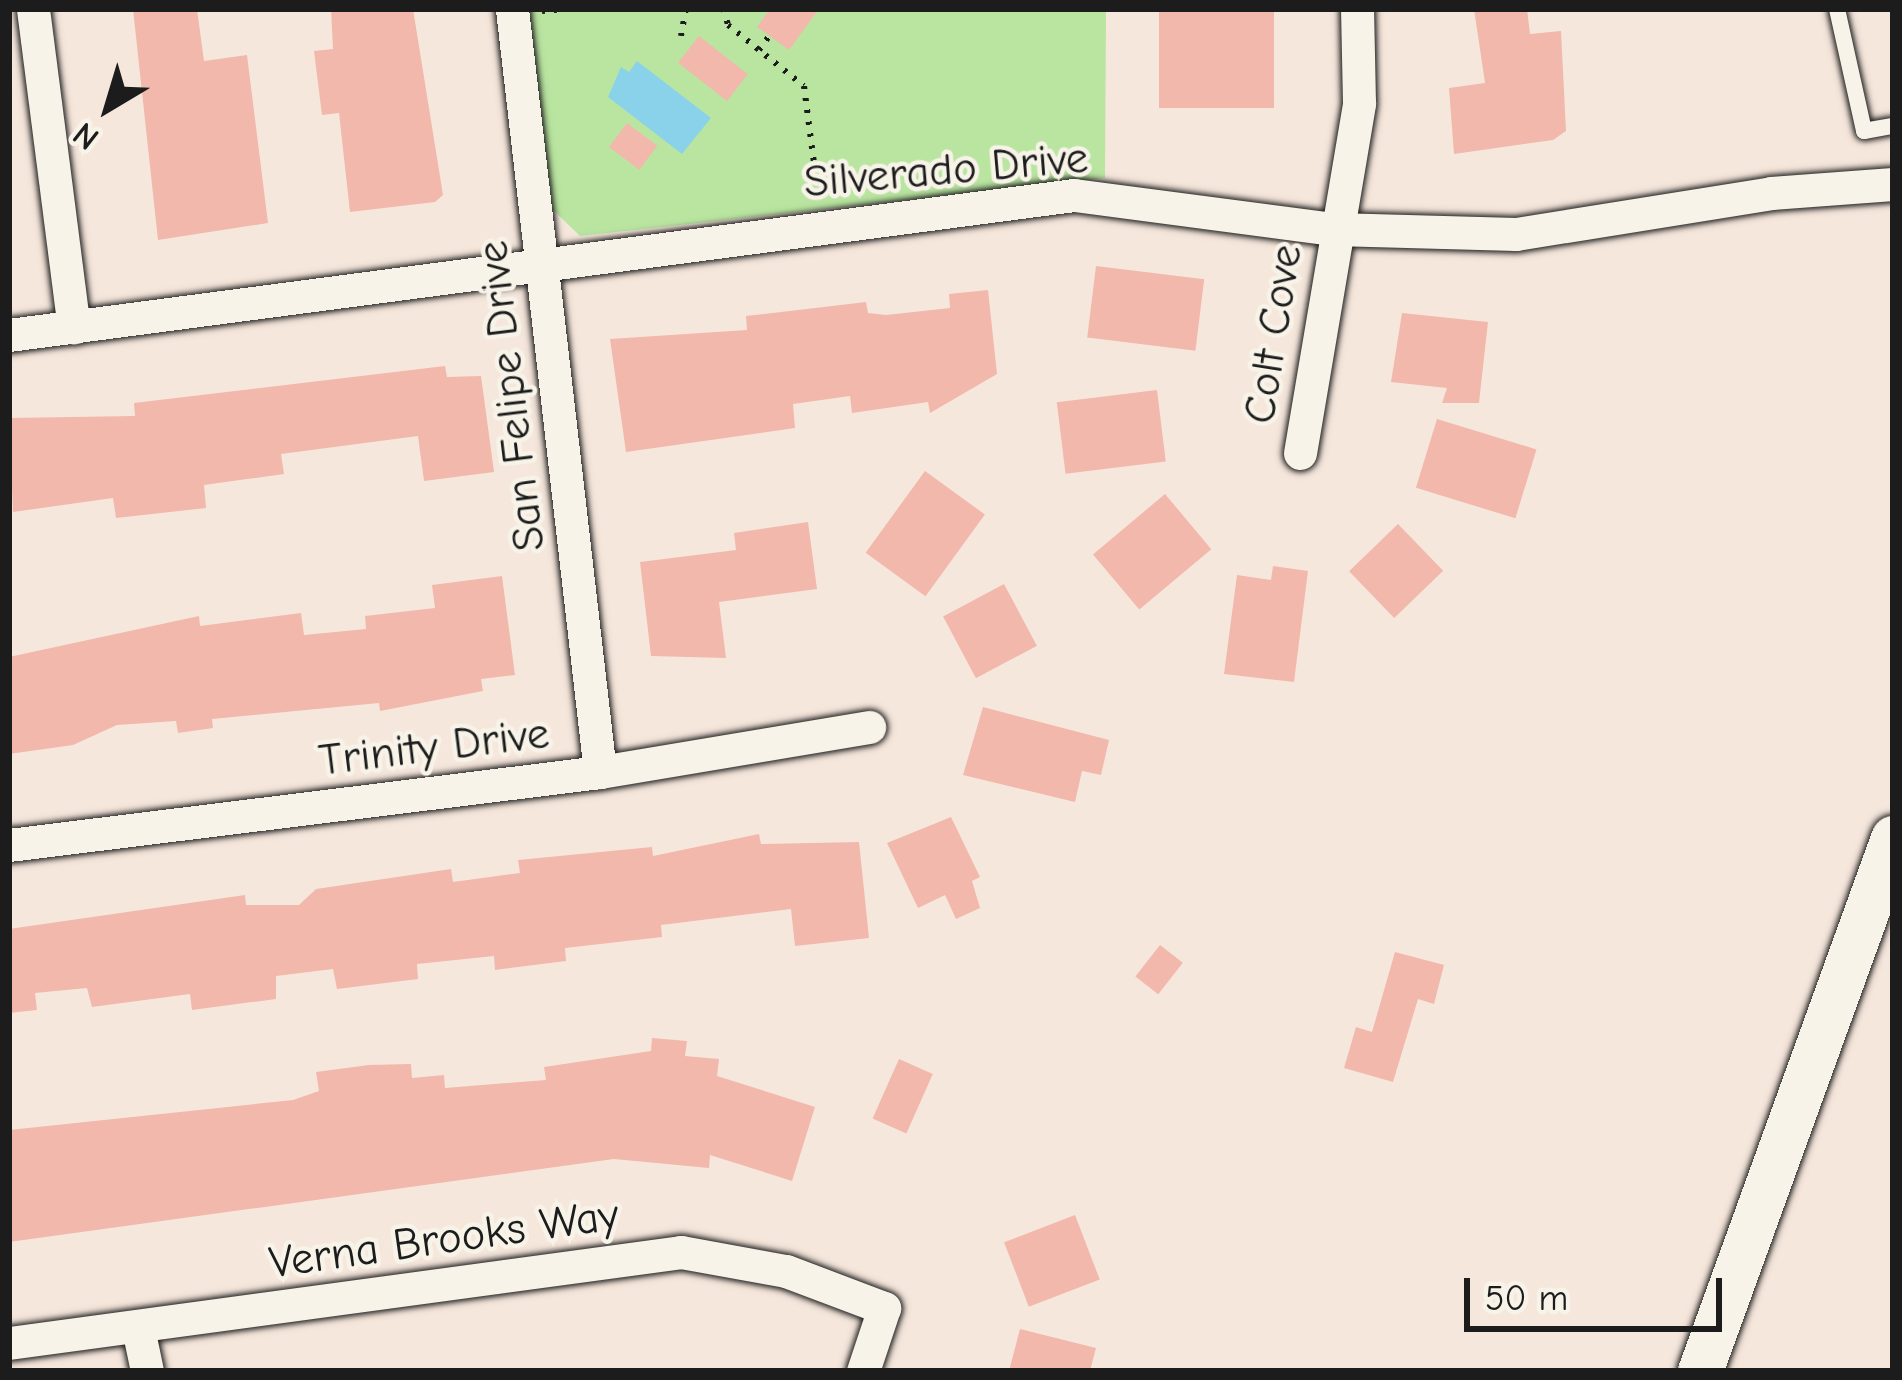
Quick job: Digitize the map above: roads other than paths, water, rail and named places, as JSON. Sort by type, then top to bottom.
[{"type":"main road","points":[[1700,1371],[1893,838]]},
{"type":"street","points":[[33,9],[74,327]]},
{"type":"street","name":"San Felipe Drive","points":[[512,9],[600,772]]},
{"type":"street","name":"Colt Cove","points":[[1300,453],[1334,229],[1359,103],[1357,9]]},
{"type":"street","name":"Silverado Drive","points":[[9,335],[541,260],[1074,196],[1334,229],[1516,234],[1771,193],[1893,184]]},
{"type":"street","name":"Trinity Drive","points":[[9,844],[600,772],[869,727]]},
{"type":"street","name":"Verna Brooks Way","points":[[9,1343],[681,1252],[786,1271],[884,1308],[863,1371]]},
{"type":"street","points":[[138,1328],[147,1371]]},
{"type":"lane","points":[[1837,9],[1864,131],[1893,126]]},
{"type":"water","points":[[637,61],[711,118],[682,154],[608,97],[621,67],[629,72]]}]
